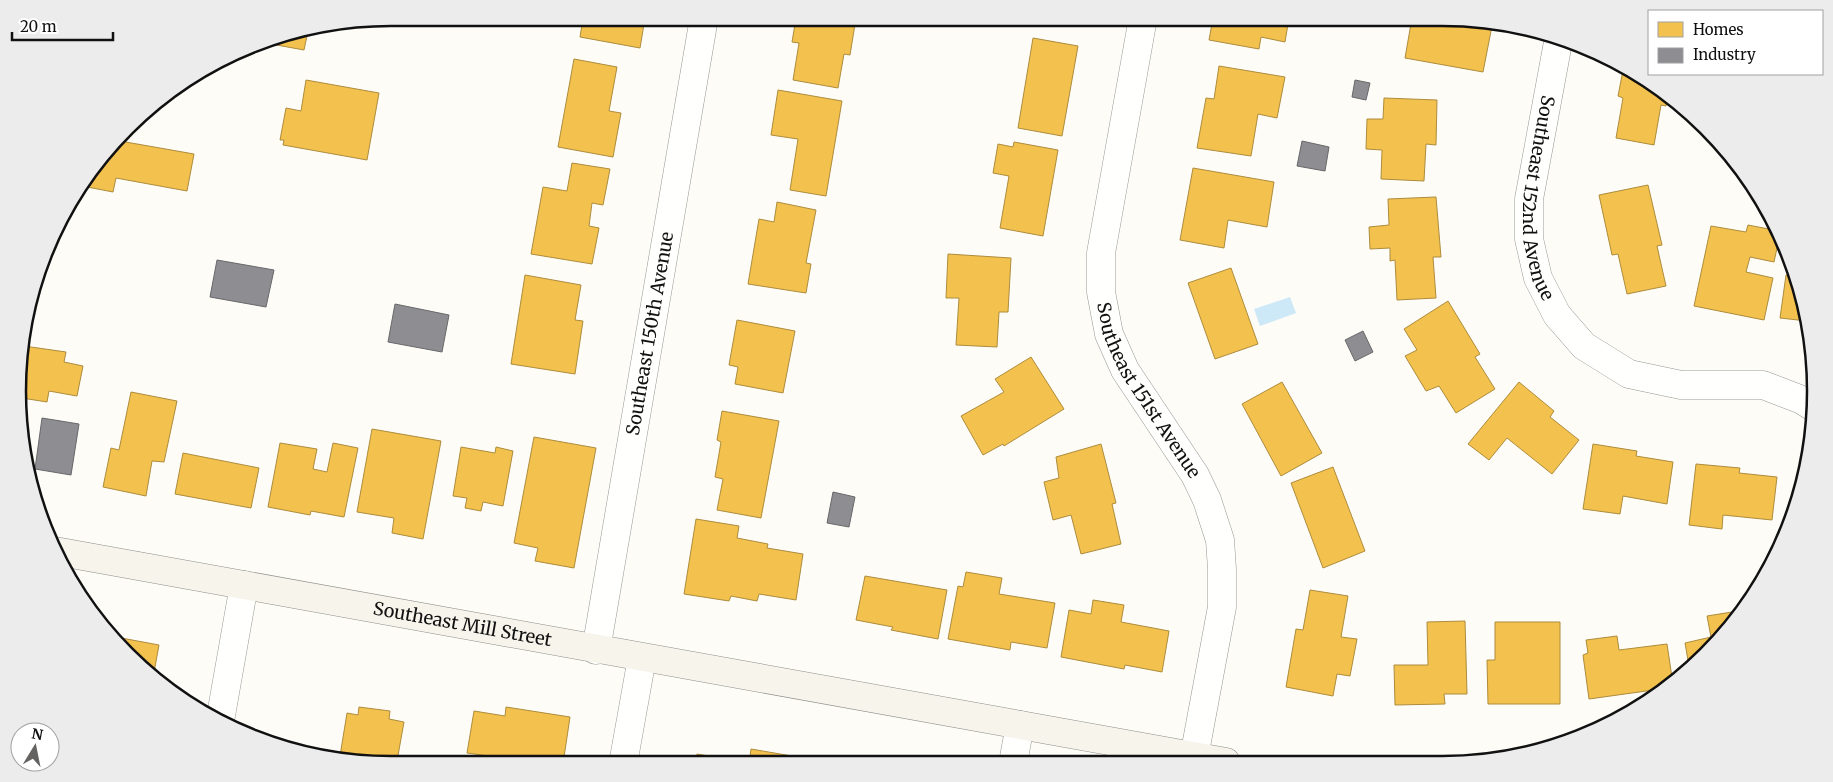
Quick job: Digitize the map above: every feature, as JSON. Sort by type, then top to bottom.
[{"type":"street","name":"Southeast 150th Avenue","points":[[596,650],[703,26]]},
{"type":"street","name":"Southeast 151st Avenue","points":[[1142,26],[1101,253],[1101,292],[1109,334],[1125,370],[1195,474],[1207,500],[1220,540],[1222,607],[1194,756]]},
{"type":"street","name":"Southeast 152nd Avenue","points":[[1557,46],[1529,199],[1529,239],[1538,278],[1557,315],[1584,346],[1629,374],[1681,385],[1763,385],[1807,403]]},
{"type":"street","name":"Southeast Mill Street","points":[[64,553],[1189,756]]},
{"type":"street","points":[[221,714],[244,585]]},
{"type":"street","points":[[624,756],[642,658]]},
{"type":"street","points":[[1014,756],[1020,725]]},
{"type":"water","points":[[1290,297],[1296,313],[1260,326],[1254,309]]},
{"type":"building: Homes","points":[[582,26],[644,26],[640,48],[580,37]]},
{"type":"building: Homes","points":[[795,26],[855,26],[850,55],[844,54],[838,88],[793,80],[799,43],[792,42]]},
{"type":"building: Homes","points":[[1212,26],[1288,26],[1285,42],[1261,37],[1259,49],[1209,40]]},
{"type":"building: Homes","points":[[1411,26],[1491,29],[1483,72],[1405,58]]},
{"type":"building: Homes","points":[[307,36],[304,50],[277,45]]},
{"type":"building: Homes","points":[[1033,38],[1078,46],[1062,136],[1018,128]]},
{"type":"building: Homes","points":[[574,59],[617,67],[609,111],[621,113],[613,157],[558,147]]},
{"type":"building: Homes","points":[[1219,66],[1285,77],[1277,118],[1258,114],[1251,156],[1197,148],[1206,98],[1214,99]]},
{"type":"building: Homes","points":[[1622,74],[1666,104],[1666,106],[1661,105],[1654,145],[1616,138],[1623,98],[1618,96]]},
{"type":"building: Homes","points":[[306,80],[379,93],[367,160],[283,145],[284,140],[280,140],[286,108],[301,111]]},
{"type":"building: Homes","points":[[778,90],[842,101],[826,196],[790,190],[798,139],[771,135]]},
{"type":"building: Homes","points":[[1384,98],[1437,100],[1436,145],[1426,144],[1424,181],[1381,179],[1382,150],[1366,149],[1367,119],[1383,119]]},
{"type":"building: Homes","points":[[125,142],[194,154],[187,191],[116,178],[113,192],[89,187]]},
{"type":"building: Homes","points":[[1014,142],[1058,150],[1043,236],[1000,228],[1009,176],[993,173],[998,144],[1013,147]]},
{"type":"building: Homes","points":[[572,163],[610,169],[603,205],[592,203],[589,226],[599,228],[592,264],[531,254],[543,187],[567,191]]},
{"type":"building: Homes","points":[[1193,168],[1274,182],[1267,227],[1228,220],[1224,248],[1180,240]]},
{"type":"building: Homes","points":[[1648,185],[1662,245],[1657,246],[1666,286],[1627,294],[1618,254],[1612,255],[1599,195]]},
{"type":"building: Homes","points":[[1436,197],[1441,257],[1433,257],[1436,298],[1397,300],[1395,260],[1390,261],[1390,248],[1370,249],[1369,227],[1389,225],[1388,199]]},
{"type":"building: Homes","points":[[777,202],[816,210],[806,263],[811,264],[806,293],[748,284],[759,219],[774,222]]},
{"type":"building: Homes","points":[[1748,225],[1768,229],[1777,247],[1774,262],[1750,257],[1746,272],[1773,278],[1764,320],[1694,306],[1711,226],[1746,232]]},
{"type":"building: Homes","points":[[948,254],[1011,258],[1008,312],[999,312],[997,347],[956,345],[959,298],[946,298]]},
{"type":"building: Homes","points":[[1231,268],[1258,344],[1215,359],[1188,283]]},
{"type":"building: Homes","points":[[525,275],[581,285],[575,320],[583,321],[575,374],[511,364]]},
{"type":"building: Homes","points":[[1786,275],[1787,275],[1800,320],[1780,318]]},
{"type":"building: Homes","points":[[1448,301],[1480,354],[1475,357],[1495,389],[1456,413],[1439,386],[1426,391],[1405,356],[1417,350],[1404,329]]},
{"type":"building: Homes","points":[[737,320],[795,331],[783,393],[735,384],[738,367],[729,365]]},
{"type":"building: Homes","points":[[29,347],[66,352],[64,362],[83,366],[77,396],[49,391],[47,402],[26,399]]},
{"type":"building: Homes","points":[[1031,357],[1064,409],[1004,446],[1003,444],[983,455],[961,416],[1004,392],[995,379]]},
{"type":"building: Homes","points":[[1282,382],[1322,453],[1281,476],[1242,404]]},
{"type":"building: Homes","points":[[1519,382],[1554,411],[1550,417],[1579,440],[1552,474],[1507,438],[1489,460],[1468,444]]},
{"type":"building: Homes","points":[[131,392],[177,401],[164,462],[152,461],[146,496],[103,487],[111,448],[119,450]]},
{"type":"building: Homes","points":[[722,411],[779,421],[761,518],[717,510],[723,479],[715,477],[721,442],[717,440]]},
{"type":"building: Homes","points":[[372,429],[441,441],[423,539],[392,533],[394,518],[357,512]]},
{"type":"building: Homes","points":[[534,437],[596,448],[574,568],[535,561],[538,548],[514,543]]},
{"type":"building: Homes","points":[[280,443],[317,449],[313,469],[327,472],[333,443],[358,448],[344,517],[311,511],[310,515],[268,507]]},
{"type":"building: Homes","points":[[1101,444],[1116,503],[1112,504],[1121,544],[1081,554],[1071,515],[1053,520],[1044,482],[1059,478],[1056,457]]},
{"type":"building: Homes","points":[[1593,444],[1637,451],[1636,456],[1673,462],[1667,504],[1623,496],[1620,514],[1583,509]]},
{"type":"building: Homes","points":[[461,447],[495,453],[496,447],[513,451],[503,506],[483,502],[481,511],[465,508],[467,498],[453,496]]},
{"type":"building: Homes","points":[[183,453],[259,468],[251,508],[175,494]]},
{"type":"building: Homes","points":[[1696,464],[1740,468],[1739,473],[1777,477],[1772,520],[1723,515],[1722,529],[1689,525]]},
{"type":"building: Homes","points":[[1333,467],[1365,551],[1323,568],[1291,483]]},
{"type":"building: Homes","points":[[696,519],[739,526],[737,538],[768,544],[767,548],[803,554],[796,600],[759,594],[757,601],[731,596],[729,601],[684,594]]},
{"type":"building: Homes","points":[[966,572],[1002,578],[999,594],[1055,603],[1047,648],[1011,642],[1010,650],[948,639],[958,586],[963,587]]},
{"type":"building: Homes","points":[[865,576],[947,590],[938,639],[891,630],[893,627],[856,620]]},
{"type":"building: Homes","points":[[1310,590],[1348,596],[1341,637],[1357,639],[1350,676],[1337,674],[1333,696],[1286,687],[1296,629],[1303,630]]},
{"type":"building: Homes","points":[[1093,600],[1124,605],[1121,622],[1169,631],[1162,672],[1125,665],[1124,669],[1061,657],[1069,610],[1091,614]]},
{"type":"building: Homes","points":[[1732,612],[1711,637],[1707,616]]},
{"type":"building: Homes","points":[[1465,621],[1467,694],[1444,694],[1445,704],[1395,705],[1394,665],[1428,665],[1427,622]]},
{"type":"building: Homes","points":[[1495,622],[1560,622],[1560,704],[1488,704],[1487,660],[1495,660]]},
{"type":"building: Homes","points":[[1617,636],[1619,650],[1667,644],[1671,674],[1650,691],[1589,699],[1583,655],[1588,653],[1586,640]]},
{"type":"building: Homes","points":[[1711,637],[1688,660],[1685,643]]},
{"type":"building: Homes","points":[[124,638],[159,645],[155,668]]},
{"type":"building: Homes","points":[[359,707],[390,711],[389,719],[404,722],[398,756],[341,753],[347,713],[358,715]]},
{"type":"building: Homes","points":[[506,707],[570,717],[564,756],[489,756],[467,753],[474,711],[505,716]]},
{"type":"building: Homes","points":[[751,749],[792,756],[750,756]]},
{"type":"building: Industry","points":[[1355,80],[1370,83],[1366,100],[1352,97]]},
{"type":"building: Industry","points":[[1302,141],[1329,147],[1325,171],[1297,166]]},
{"type":"building: Industry","points":[[217,260],[274,270],[266,307],[210,297]]},
{"type":"building: Industry","points":[[395,304],[449,315],[442,352],[388,342]]},
{"type":"building: Industry","points":[[1363,331],[1373,352],[1355,361],[1345,340]]},
{"type":"building: Industry","points":[[42,418],[79,424],[71,475],[35,469]]},
{"type":"building: Industry","points":[[833,492],[855,497],[849,527],[827,523]]}]
